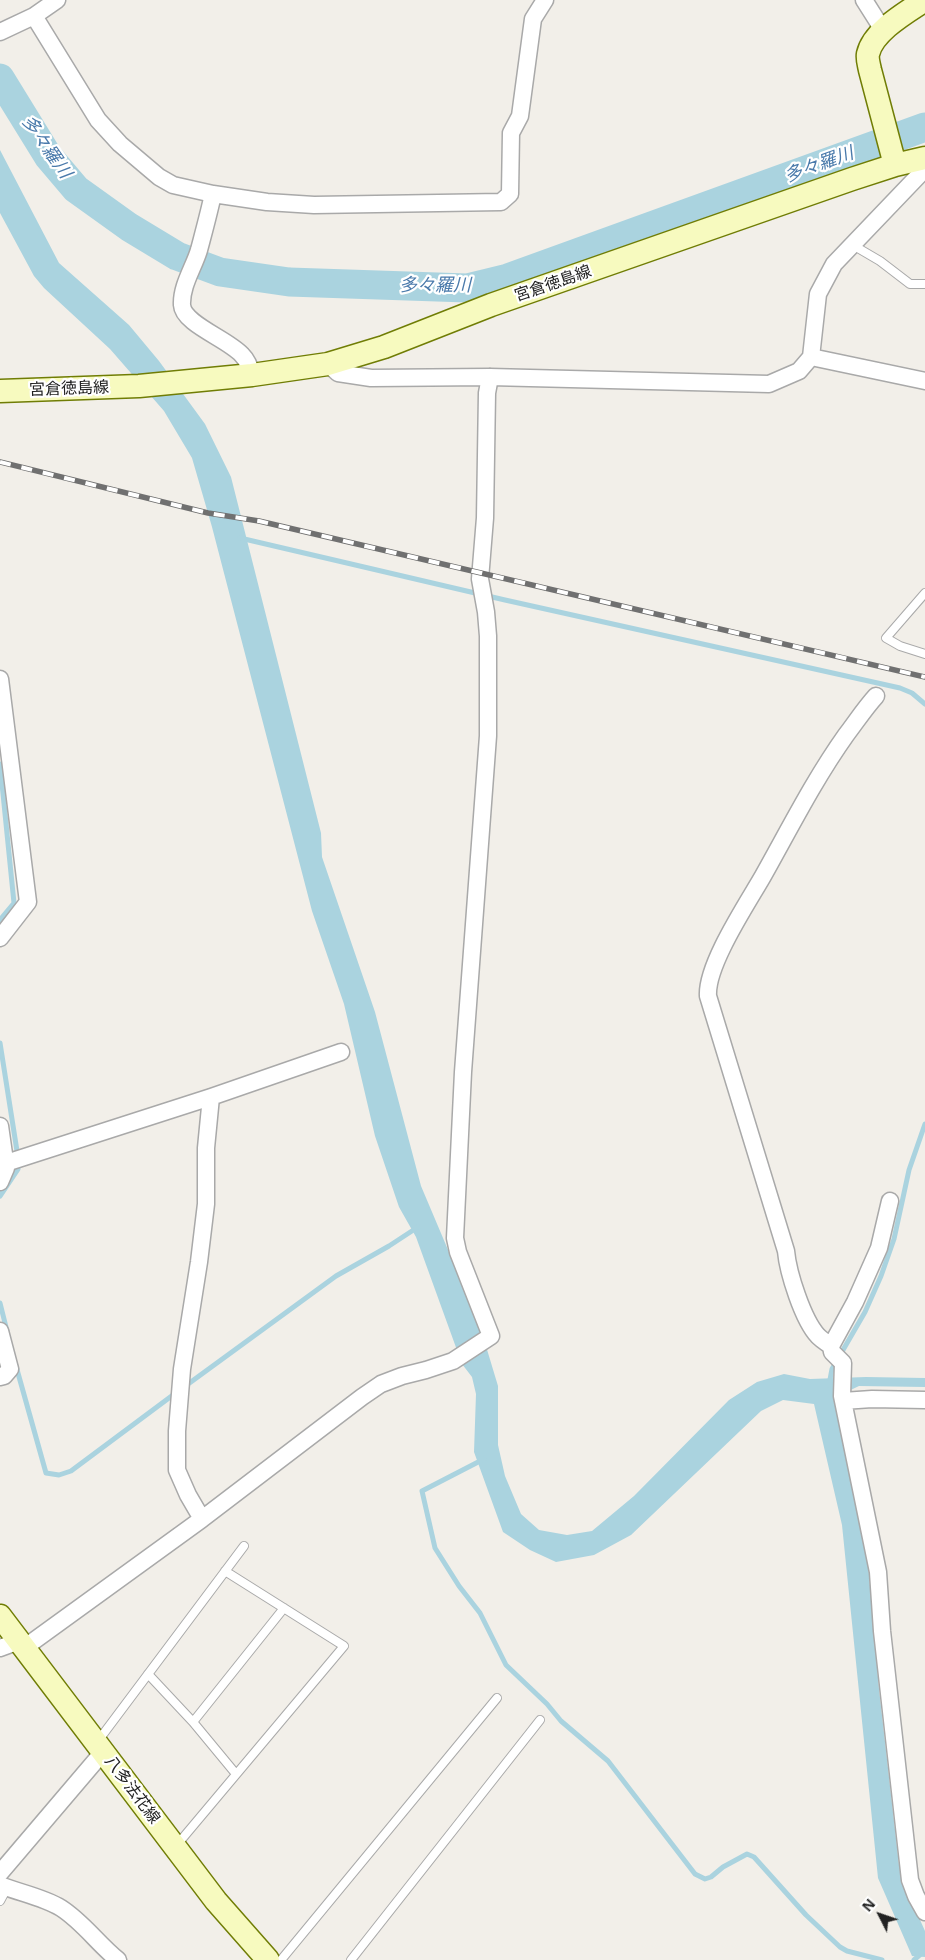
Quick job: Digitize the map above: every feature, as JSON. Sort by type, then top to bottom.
[{"type":"main road","points":[[894,160],[870,70],[868,54],[874,42],[884,30],[925,0]]},
{"type":"main road","name":"宮倉徳島線","points":[[0,391],[138,386],[252,375],[328,364],[384,347],[491,305],[894,160],[925,158]]},
{"type":"main road","name":"八多法花線","points":[[0,1616],[14,1645],[100,1747],[216,1901],[268,1960]]},
{"type":"street","points":[[0,32],[34,16],[57,0]]},
{"type":"street","points":[[34,16],[98,120],[120,144],[159,177],[173,185],[214,194],[267,202],[314,205],[501,202],[510,194],[511,133],[520,116],[533,19],[545,0]]},
{"type":"street","points":[[864,0],[884,30]]},
{"type":"street","points":[[328,364],[338,373],[371,378],[490,377],[769,384],[799,371],[811,357],[818,294],[834,264],[851,244],[922,172],[925,163]]},
{"type":"street","points":[[214,194],[182,306],[186,315],[194,323],[211,331],[241,353],[248,362],[252,375]]},
{"type":"street","points":[[811,357],[925,381]]},
{"type":"street","points":[[14,1645],[202,1518],[368,1392],[402,1376],[426,1370],[458,1357],[490,1336],[458,1252],[455,1238],[463,1082],[488,736],[488,636],[482,594],[481,555],[485,518],[487,393],[490,377]]},
{"type":"street","points":[[0,679],[28,902],[0,938]]},
{"type":"street","points":[[836,1354],[818,1335],[807,1318],[788,1270],[786,1251],[708,996],[708,988],[715,966],[734,926],[805,799],[827,763],[876,696]]},
{"type":"street","points":[[0,1182],[6,1168],[13,1162],[212,1097],[341,1052]]},
{"type":"street","points":[[202,1518],[188,1495],[177,1470],[177,1432],[182,1369],[206,1204],[206,1148],[212,1097]]},
{"type":"street","points":[[0,1126],[13,1162]]},
{"type":"street","points":[[890,1201],[879,1248],[836,1354],[878,1572],[882,1631],[910,1880],[925,1912]]},
{"type":"street","points":[[0,1331],[10,1369],[4,1376],[0,1377]]},
{"type":"street","points":[[843,1392],[872,1399],[925,1400]]},
{"type":"street","points":[[100,1747],[2,1887],[49,1902],[61,1908],[77,1920],[102,1947],[118,1960]]},
{"type":"lane","points":[[851,244],[880,261],[910,284],[925,284]]},
{"type":"lane","points":[[925,593],[886,638],[900,646],[925,654]]},
{"type":"lane","points":[[100,1747],[148,1674],[244,1546]]},
{"type":"lane","points":[[175,1847],[344,1646],[225,1571]]},
{"type":"lane","points":[[193,1722],[284,1608]]},
{"type":"lane","points":[[148,1674],[193,1722],[236,1774]]},
{"type":"lane","points":[[281,1960],[498,1698]]},
{"type":"lane","points":[[351,1960],[540,1720]]},
{"type":"water","points":[[0,150],[59,263],[129,325],[159,361],[205,424],[231,477],[321,833],[322,857],[375,1012],[421,1186],[479,1323],[498,1386],[498,1445],[505,1476],[521,1514],[539,1530],[567,1535],[592,1531],[634,1496],[729,1400],[757,1382],[784,1374],[810,1379],[866,1377],[925,1378],[925,1387],[859,1386],[834,1398],[867,1551],[879,1689],[899,1865],[904,1884],[925,1931],[925,1957],[912,1956],[878,1878],[842,1525],[814,1404],[783,1400],[761,1411],[631,1535],[594,1555],[556,1562],[530,1550],[503,1532],[474,1452],[476,1394],[472,1377],[462,1364],[416,1237],[399,1207],[375,1136],[344,1004],[312,911],[212,527],[192,458],[164,411],[110,349],[44,288],[34,276],[0,213]]},
{"type":"waterway","name":"多々羅川","points":[[0,78],[48,156],[76,189],[129,227],[177,256],[220,272],[289,282],[467,288],[508,278],[925,127]]},
{"type":"waterway","points":[[240,538],[505,600],[900,688],[912,693],[925,704]]},
{"type":"waterway","points":[[0,764],[14,903],[0,920]]},
{"type":"waterway","points":[[0,1043],[17,1151],[18,1169],[0,1196]]},
{"type":"waterway","points":[[829,1385],[832,1369],[865,1312],[881,1276],[894,1239],[909,1170],[925,1124]]},
{"type":"waterway","points":[[184,1387],[336,1276],[418,1227]]},
{"type":"waterway","points":[[0,1303],[7,1331]]},
{"type":"waterway","points":[[16,1366],[46,1473],[59,1475],[71,1471],[177,1392]]},
{"type":"waterway","points":[[484,1459],[422,1491],[435,1548],[459,1586],[480,1613],[506,1665],[547,1704],[561,1721],[608,1761],[695,1874],[705,1879],[747,1854],[754,1857],[806,1915],[840,1947],[847,1951],[882,1960]]},
{"type":"waterway","points":[[914,1960],[922,1953]]},
{"type":"railway","points":[[0,462],[208,513],[259,521],[925,677]]}]
